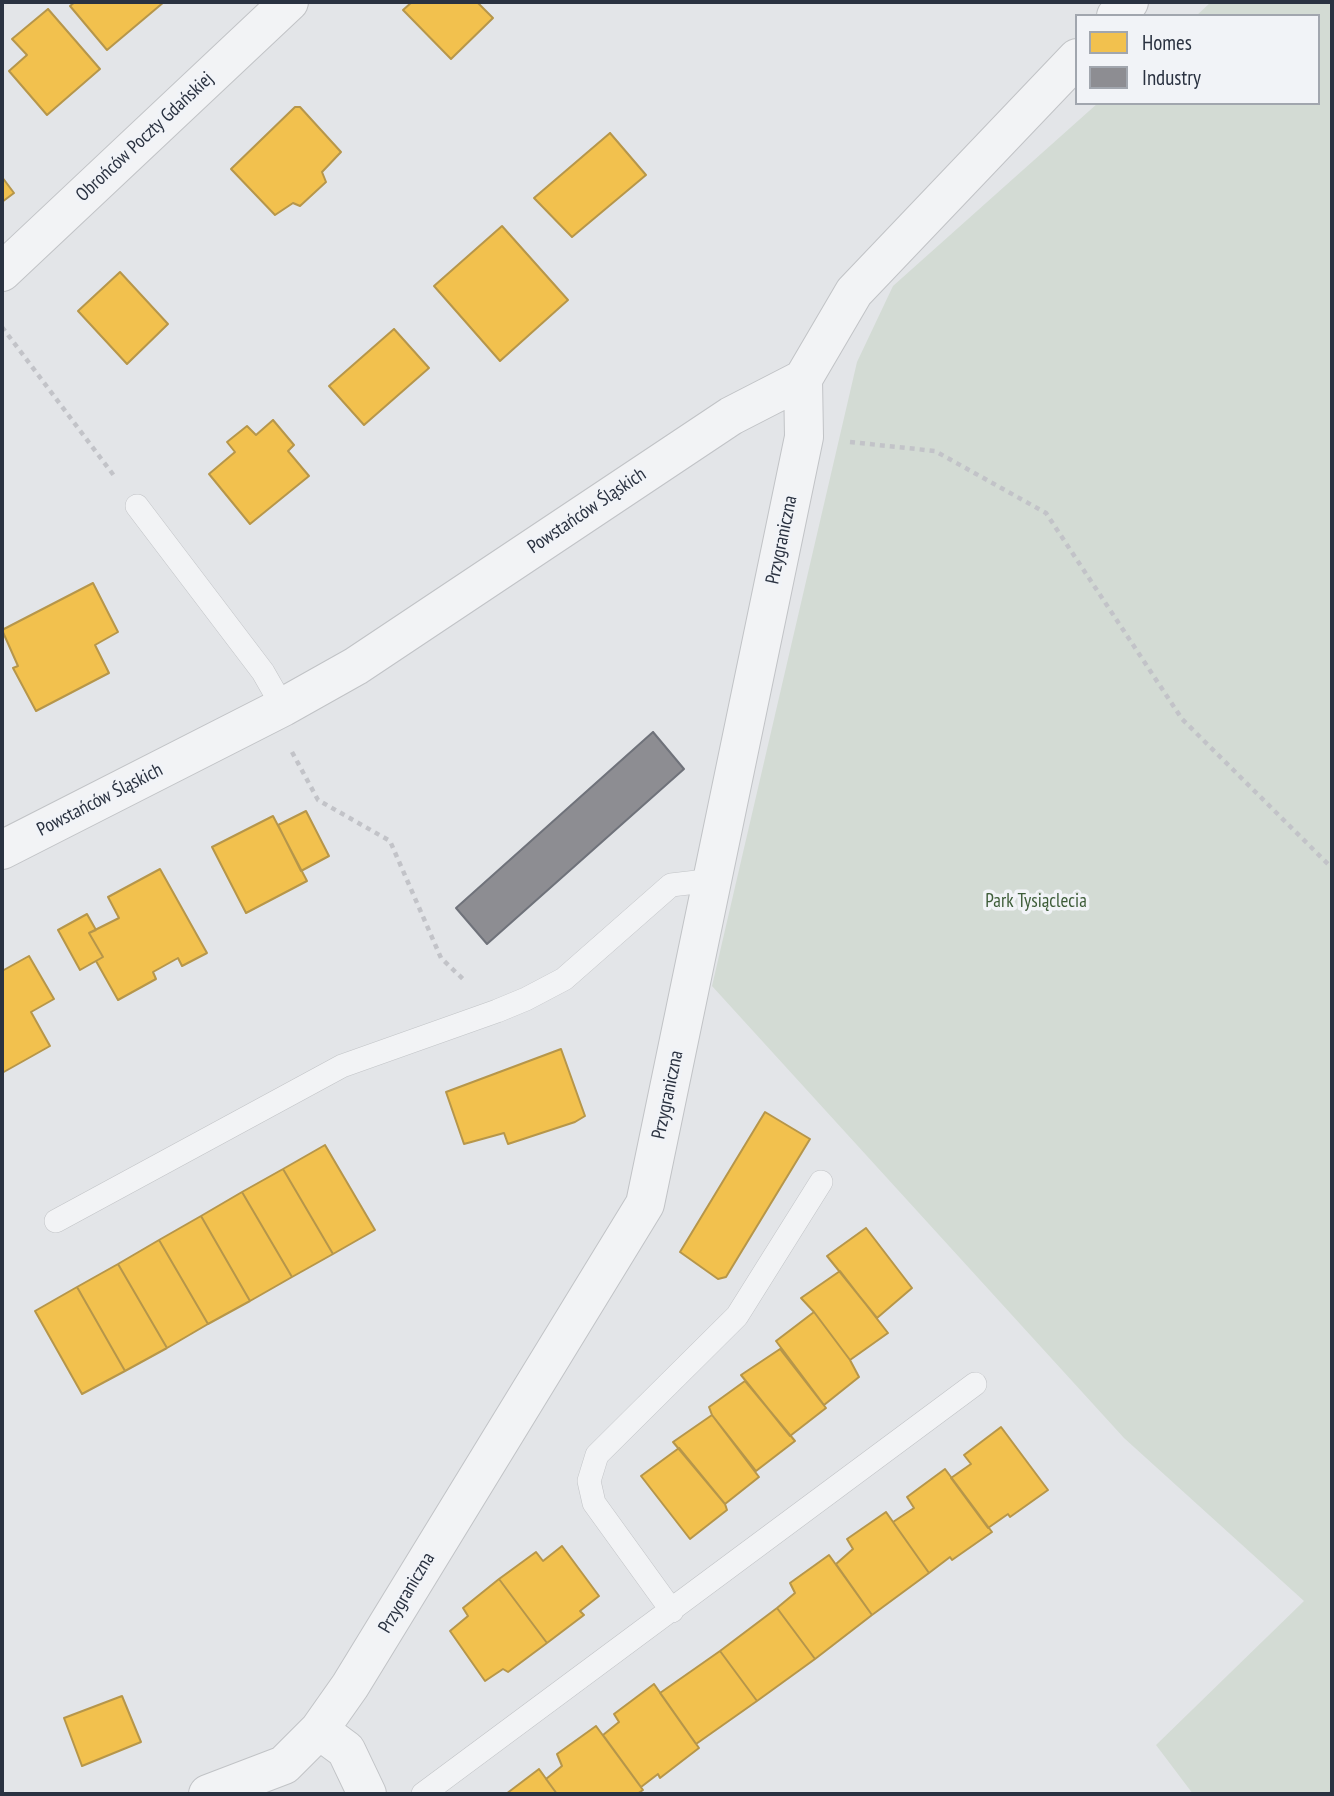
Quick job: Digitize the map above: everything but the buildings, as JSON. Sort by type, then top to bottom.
[{"type":"street","name":"Obrońców Poczty Gdańskiej","points":[[2,272],[289,2]]},
{"type":"street","points":[[803,379],[854,292],[1075,60]]},
{"type":"street","name":"Przygraniczna","points":[[208,1794],[284,1765],[319,1730],[350,1686],[645,1204],[804,437],[803,379]]},
{"type":"street","name":"Powstańców Śląskich","points":[[2,850],[283,707],[356,666],[731,416],[803,379]]},
{"type":"street","points":[[319,1730],[346,1750],[367,1794]]},
{"type":"lane","points":[[137,506],[263,672],[283,707]]},
{"type":"lane","points":[[56,1221],[342,1066],[526,999],[564,979],[671,885],[714,880]]},
{"type":"lane","points":[[672,1612],[594,1503],[590,1481],[597,1455],[737,1316],[821,1182]]},
{"type":"lane","points":[[423,1794],[672,1612],[975,1384]]},
{"type":"path","points":[[2,327],[137,506]]},
{"type":"path","points":[[804,437],[935,452],[1046,513],[1182,719],[1332,868]]},
{"type":"path","points":[[283,707],[289,746],[318,800],[390,841],[441,958],[497,1011]]},
{"type":"green space","name":"Park Tysiąclecia","points":[[1211,2],[1332,2],[1332,1794],[1193,1794],[1156,1745],[1304,1601],[1124,1438],[712,986],[857,362],[893,286],[1096,105],[1320,105],[1320,14],[1198,14]]}]
